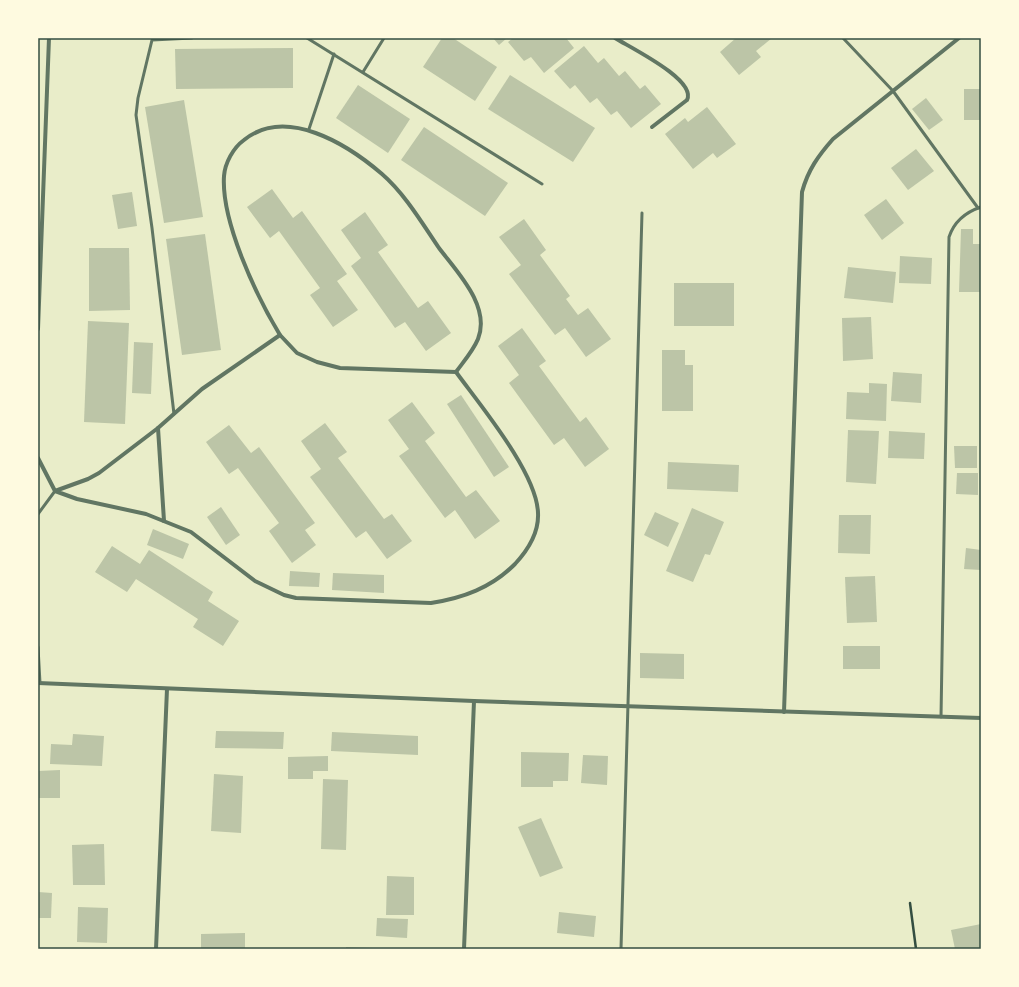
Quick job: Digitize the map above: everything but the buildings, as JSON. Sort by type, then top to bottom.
[{"type":"street","points":[[38,329],[49,38]]},
{"type":"street","points":[[615,38],[676,76],[688,90],[689,95],[687,100],[652,127]]},
{"type":"street","points":[[784,712],[800,205],[806,180],[810,168],[833,139],[959,38]]},
{"type":"street","points":[[281,125],[309,129],[365,161],[391,183],[470,291],[480,314],[481,326],[478,338],[471,353],[456,372],[340,368],[317,362],[297,352],[280,335],[266,310],[237,241],[228,212],[224,176],[228,162],[239,144],[258,130],[269,126],[281,125]]},
{"type":"street","points":[[38,219],[43,219]]},
{"type":"street","points":[[55,491],[88,479],[99,473],[158,428],[202,389],[280,335]]},
{"type":"street","points":[[38,458],[55,491],[77,499],[141,513],[164,521],[201,539],[255,581],[284,595],[296,598],[431,603],[450,600],[482,589],[506,573],[523,556],[532,540],[537,527],[538,513],[537,500],[524,470],[456,372]]},
{"type":"street","points":[[158,428],[164,521]]},
{"type":"street","points":[[39,683],[474,701],[981,718]]},
{"type":"street","points":[[156,949],[166,689]]},
{"type":"street","points":[[464,949],[474,701]]},
{"type":"lane","points":[[174,414],[136,107],[152,40],[192,38]]},
{"type":"lane","points":[[307,38],[542,184]]},
{"type":"lane","points":[[363,72],[384,38]]},
{"type":"lane","points":[[843,38],[893,91],[980,208],[958,221],[952,228],[949,237],[942,717]]},
{"type":"lane","points":[[309,129],[334,54]]},
{"type":"lane","points":[[621,949],[642,213]]},
{"type":"lane","points":[[38,514],[55,491]]},
{"type":"lane","points":[[38,647],[39,683]]},
{"type":"path","points":[[910,903],[916,949]]}]
